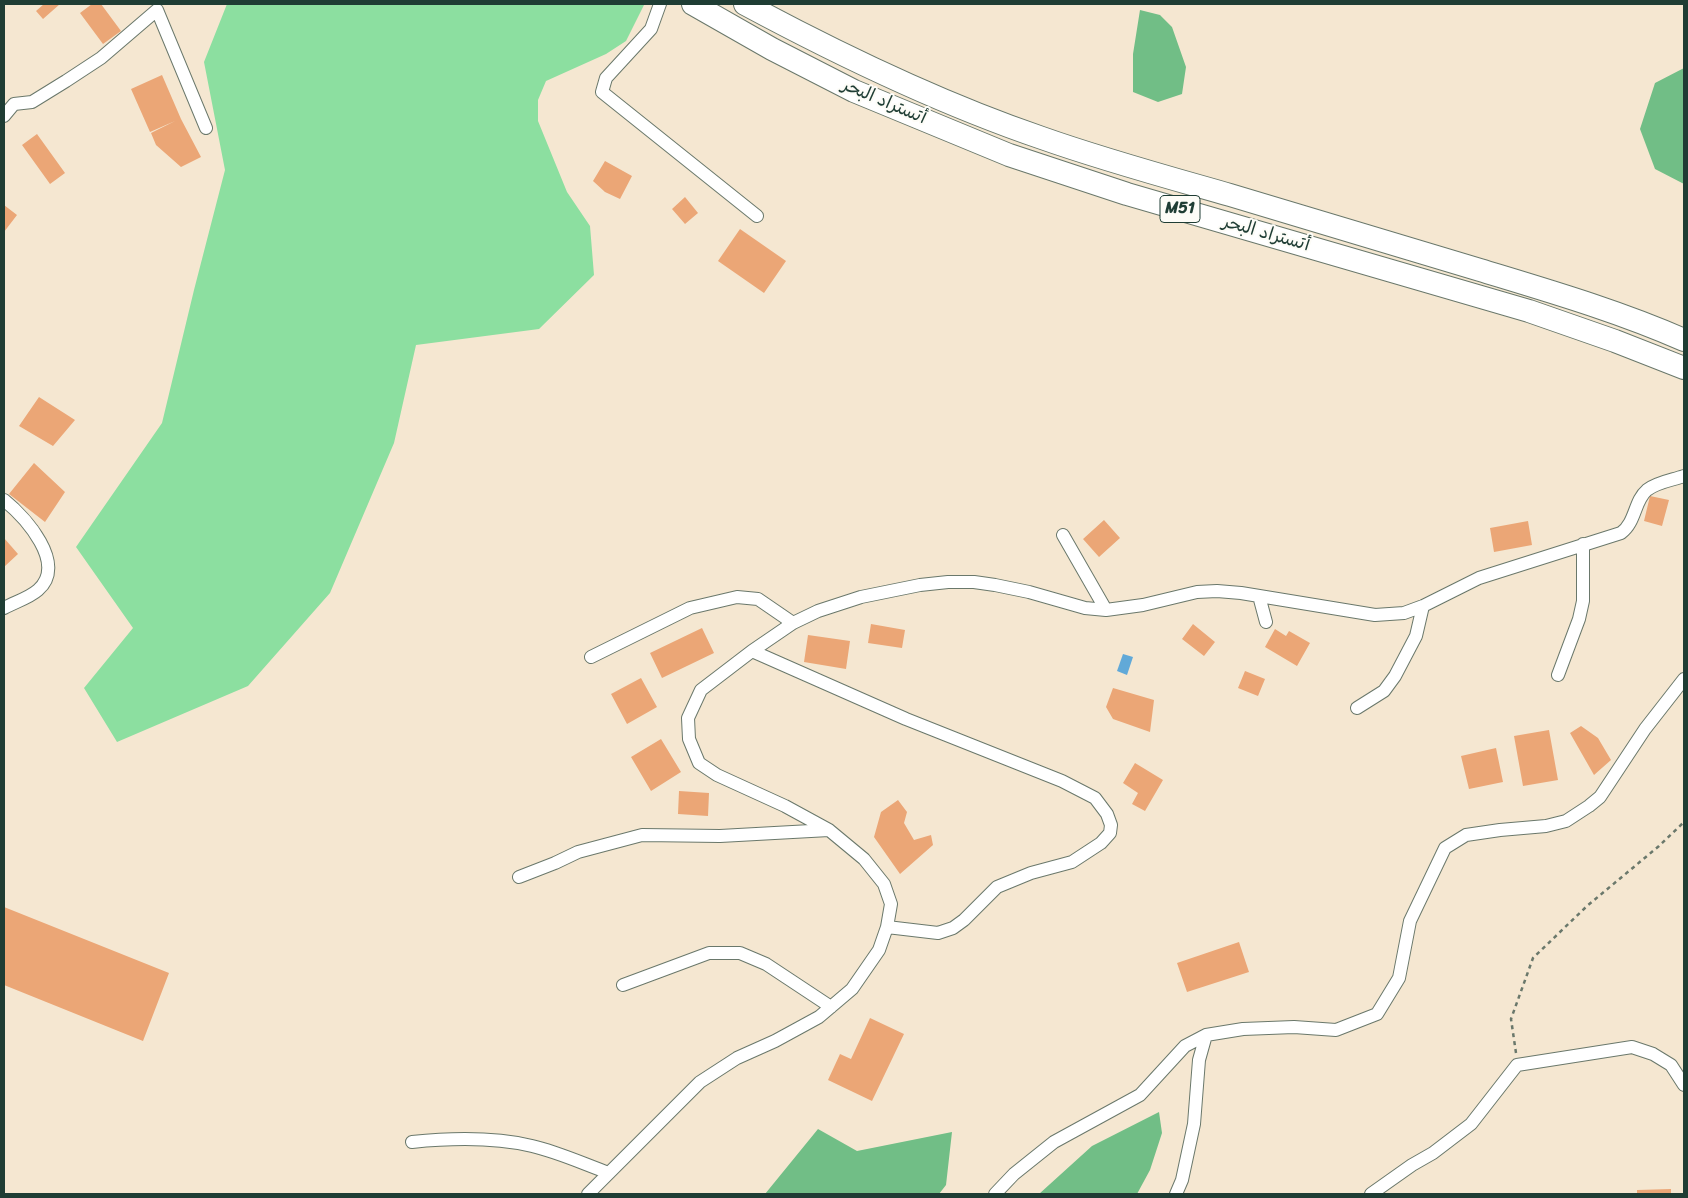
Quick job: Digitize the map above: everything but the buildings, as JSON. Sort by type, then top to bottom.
[{"type":"highway","name":"أتستراد البحر","points":[[693,4],[772,49],[854,90],[1009,155],[1127,194],[1529,311],[1615,341],[1684,368]]},
{"type":"highway","name":"أتستراد البحر","points":[[745,4],[808,38],[882,72],[979,116],[1034,136],[1558,294],[1661,330],[1684,340]]},
{"type":"street","points":[[660,4],[651,29],[606,78],[602,92],[757,216]]},
{"type":"street","points":[[4,116],[11,106],[18,103],[28,104],[32,102],[101,58],[160,7],[206,128]]},
{"type":"street","points":[[588,1194],[700,1082],[737,1058],[775,1041],[819,1017],[852,989],[879,950],[887,927],[891,904],[884,884],[864,859],[829,830],[784,806],[718,775],[699,763],[689,738],[688,718],[701,690],[752,651],[793,623],[818,611],[861,598],[920,585],[948,582],[974,582],[995,585],[1029,592],[1084,608],[1106,610],[1142,605],[1197,592],[1217,591],[1375,615],[1404,613],[1423,606],[1479,578],[1621,533],[1629,526],[1647,490],[1684,476]]},
{"type":"street","points":[[4,500],[40,540],[48,557],[49,568],[45,580],[38,590],[4,608]]},
{"type":"street","points":[[1063,535],[1106,610]]},
{"type":"street","points":[[1558,675],[1580,619],[1583,601],[1583,544]]},
{"type":"street","points":[[1259,596],[1266,622]]},
{"type":"street","points":[[591,657],[690,608],[737,598],[758,599],[793,623]]},
{"type":"street","points":[[1357,708],[1384,692],[1395,676],[1416,636],[1423,606]]},
{"type":"street","points":[[752,651],[906,720],[1062,781],[1095,798],[1107,814],[1111,825],[1110,833],[1101,843],[1072,862],[1031,873],[997,887],[964,920],[953,928],[938,933],[887,927]]},
{"type":"street","points":[[995,1194],[1014,1174],[1054,1142],[1140,1095],[1185,1046],[1206,1036],[1244,1028],[1294,1027],[1336,1030],[1377,1014],[1399,978],[1410,921],[1445,848],[1466,836],[1500,830],[1546,826],[1566,821],[1589,806],[1600,797],[1645,729],[1684,679]]},
{"type":"street","points":[[519,877],[578,852],[642,835],[720,836],[829,830]]},
{"type":"street","points":[[623,985],[709,953],[740,953],[766,964],[831,1007]]},
{"type":"street","points":[[1176,1194],[1182,1180],[1194,1124],[1199,1060],[1206,1036]]},
{"type":"street","points":[[1371,1194],[1412,1165],[1433,1154],[1471,1124],[1518,1065],[1632,1047],[1653,1054],[1671,1064],[1684,1085]]},
{"type":"street","points":[[412,1142],[445,1139],[507,1142],[533,1146],[609,1173]]},
{"type":"path","points":[[1518,1065],[1511,1019],[1533,958],[1587,906],[1659,846],[1684,822]]},
{"type":"green space","points":[[227,4],[644,5],[626,41],[606,54],[546,81],[538,100],[538,121],[567,192],[590,226],[594,275],[539,329],[416,345],[394,443],[330,593],[248,686],[117,742],[84,688],[133,628],[76,547],[162,423],[225,170],[204,62]]},
{"type":"green space","points":[[1140,10],[1160,15],[1172,27],[1186,67],[1182,94],[1158,102],[1133,92],[1133,54]]},
{"type":"green space","points":[[1684,68],[1684,184],[1655,169],[1640,129],[1655,83]]},
{"type":"green space","points":[[1159,1112],[1162,1133],[1150,1170],[1137,1194],[1039,1194],[1092,1146]]},
{"type":"green space","points":[[818,1129],[857,1151],[952,1132],[946,1185],[939,1194],[765,1194]]},
{"type":"water","points":[[1123,654],[1133,657],[1127,675],[1117,671]]}]
